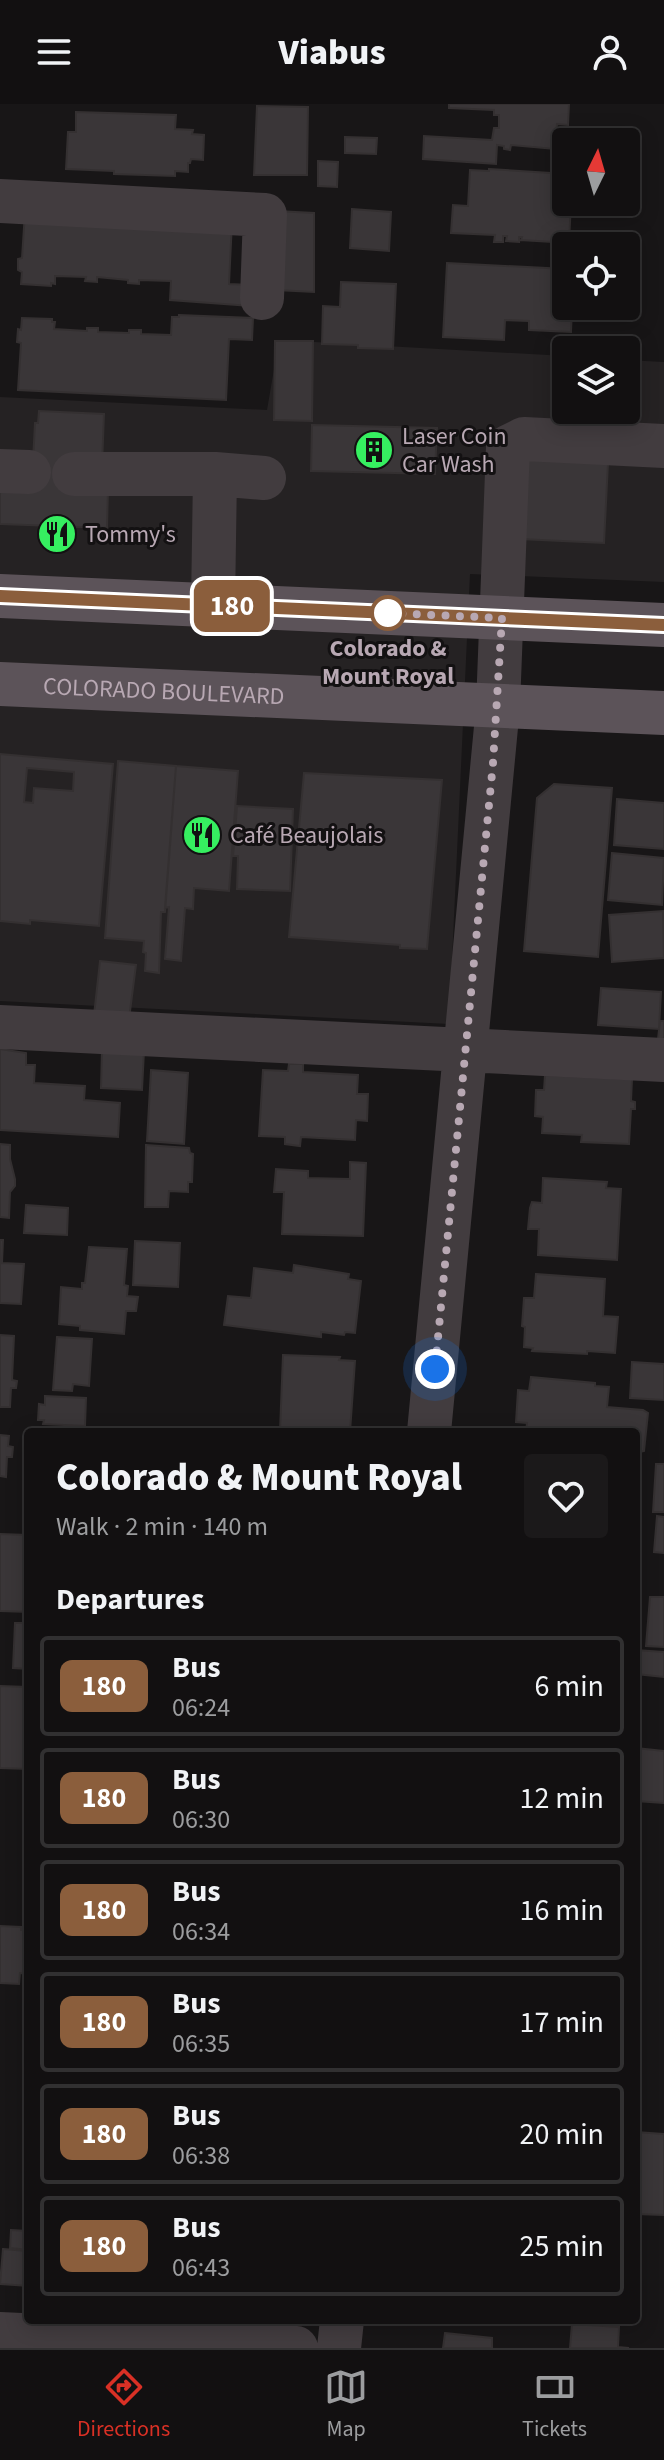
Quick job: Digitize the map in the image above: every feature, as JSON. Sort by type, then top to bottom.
[{"type":"main road","points":[[0,596],[664,625]]},
{"type":"main road","name":"COLORADO BOULEVARD","points":[[0,684],[664,713]]},
{"type":"street","points":[[0,201],[265,215],[262,298]]},
{"type":"street","points":[[429,1428],[498,706],[508,447],[524,439],[664,446]]},
{"type":"street","points":[[74,474],[215,474],[264,478]]},
{"type":"street","points":[[213,605],[215,474]]},
{"type":"street","points":[[0,1027],[664,1060]]},
{"type":"street","points":[[339,2348],[342,2324]]},
{"type":"street","points":[[0,2334],[296,2348]]},
{"type":"shaded area","points":[[279,340],[552,355],[552,424],[640,424],[640,361],[664,362],[664,582],[470,574],[449,1024],[0,1001],[0,397],[267,410]]},
{"type":"building","points":[[449,104],[569,104],[568,125],[557,124],[557,128],[552,128],[552,149],[511,145],[510,150],[497,145],[496,164],[423,159],[424,136],[492,140],[494,128],[499,128],[499,115],[494,115],[494,110],[449,108]]},
{"type":"building","points":[[257,106],[308,107],[307,175],[254,175]]},
{"type":"building","points":[[76,112],[176,115],[175,129],[193,130],[192,134],[204,135],[203,160],[191,159],[188,172],[175,171],[175,176],[66,169],[68,132],[76,132]]},
{"type":"building","points":[[345,137],[377,138],[376,154],[345,153]]},
{"type":"building","points":[[318,161],[338,162],[337,187],[318,186]]},
{"type":"building","points":[[470,170],[552,173],[552,216],[570,216],[570,232],[552,232],[552,242],[521,240],[522,237],[519,237],[519,242],[506,241],[507,236],[503,236],[503,242],[494,242],[495,235],[451,233],[453,205],[468,206]]},
{"type":"building","points":[[352,209],[391,212],[389,251],[350,248]]},
{"type":"building","points":[[277,211],[314,213],[314,292],[276,290]]},
{"type":"building","points":[[25,212],[232,222],[229,284],[251,285],[250,306],[170,300],[171,281],[139,280],[139,284],[97,277],[97,282],[85,281],[86,277],[55,276],[55,284],[51,283],[51,286],[21,284],[22,272],[18,270],[18,259],[22,258]]},
{"type":"building","points":[[447,263],[552,268],[552,320],[572,320],[571,332],[529,330],[529,321],[505,320],[504,340],[443,337]]},
{"type":"building","points":[[341,282],[396,284],[393,349],[322,344],[323,306],[340,307]]},
{"type":"building","points":[[172,317],[253,318],[252,340],[229,339],[226,400],[18,390],[21,343],[17,342],[22,318],[52,319],[54,329],[87,331],[87,328],[98,328],[98,332],[129,333],[129,330],[141,330],[141,334],[171,335]]},
{"type":"building","points":[[275,341],[313,341],[312,421],[274,420]]},
{"type":"building","points":[[39,411],[104,414],[102,466],[108,489],[107,528],[0,524],[0,481],[33,461],[35,423],[38,423]]},
{"type":"building","name":"Laser Coin Car Wash","points":[[312,425],[437,428],[435,474],[311,471]]},
{"type":"building","points":[[525,458],[608,463],[604,543],[520,539]]},
{"type":"building","points":[[0,754],[113,764],[99,926],[30,920],[30,924],[0,921]],"holes":[[[27,768],[74,772],[73,791],[34,788],[33,803],[24,802]]]},
{"type":"building","points":[[118,761],[176,766],[165,912],[161,912],[159,973],[145,971],[144,941],[105,938]]},
{"type":"building","points":[[176,766],[238,771],[229,891],[194,888],[193,909],[185,908],[181,961],[165,959],[169,907],[165,908]]},
{"type":"building","points":[[304,773],[442,780],[427,949],[289,937]]},
{"type":"building","points":[[554,784],[612,788],[598,957],[524,951],[537,798]]},
{"type":"building","points":[[617,799],[664,803],[664,849],[614,845]]},
{"type":"building","points":[[237,806],[293,809],[290,891],[237,889],[238,856],[233,856]]},
{"type":"building","points":[[612,853],[664,858],[662,905],[608,900]]},
{"type":"building","points":[[663,911],[664,958],[612,962],[609,915]]},
{"type":"building","points":[[100,961],[136,965],[129,1019],[94,1015]]},
{"type":"building","points":[[601,988],[661,992],[659,1029],[598,1025]]},
{"type":"building","points":[[660,1021],[664,1021],[664,1040],[658,1039]]},
{"type":"building","points":[[0,1049],[26,1053],[26,1065],[35,1065],[34,1083],[85,1086],[84,1100],[120,1103],[118,1137],[0,1130]]},
{"type":"building","points":[[102,1049],[144,1051],[142,1090],[101,1088]]},
{"type":"building","points":[[289,1064],[303,1064],[303,1072],[358,1075],[357,1094],[368,1094],[367,1121],[356,1120],[355,1140],[301,1137],[300,1146],[285,1144],[285,1137],[259,1136],[263,1070],[288,1071]]},
{"type":"building","points":[[151,1070],[188,1073],[184,1144],[147,1141]]},
{"type":"building","points":[[545,1075],[632,1079],[631,1101],[635,1102],[635,1109],[631,1109],[629,1144],[581,1142],[582,1135],[542,1133],[543,1117],[535,1116],[536,1090],[544,1090]]},
{"type":"building","points":[[0,1144],[10,1145],[15,1179],[15,1186],[10,1192],[9,1218],[0,1217]]},
{"type":"building","points":[[146,1145],[189,1148],[193,1154],[192,1182],[188,1182],[188,1192],[169,1191],[168,1207],[145,1207]]},
{"type":"building","points":[[350,1162],[366,1163],[363,1236],[282,1234],[284,1192],[274,1192],[276,1169],[308,1171],[308,1178],[350,1179]]},
{"type":"building","points":[[543,1178],[607,1182],[606,1188],[621,1189],[617,1260],[538,1255],[539,1229],[528,1229],[532,1202],[542,1203]]},
{"type":"building","points":[[26,1205],[68,1208],[67,1235],[24,1233]]},
{"type":"building","points":[[0,1240],[3,1240],[2,1263],[24,1264],[21,1304],[0,1303]]},
{"type":"building","points":[[135,1241],[180,1243],[178,1287],[133,1285]]},
{"type":"building","points":[[89,1247],[127,1249],[124,1285],[128,1286],[127,1296],[138,1297],[136,1311],[126,1311],[124,1334],[80,1330],[80,1326],[59,1324],[61,1287],[82,1289]]},
{"type":"building","points":[[294,1265],[349,1274],[348,1279],[361,1281],[355,1333],[321,1332],[321,1337],[224,1325],[228,1296],[251,1298],[254,1268],[293,1273]]},
{"type":"building","points":[[536,1274],[605,1279],[603,1316],[618,1317],[615,1353],[532,1351],[533,1348],[524,1347],[524,1298],[534,1298]]},
{"type":"building","points":[[0,1335],[14,1336],[12,1380],[17,1381],[16,1388],[11,1388],[10,1407],[0,1407]]},
{"type":"building","points":[[57,1337],[92,1339],[89,1386],[73,1384],[72,1391],[53,1390]]},
{"type":"building","points":[[283,1355],[340,1357],[339,1360],[355,1361],[350,1428],[280,1428]]},
{"type":"building","points":[[632,1362],[664,1364],[664,1400],[630,1398]]},
{"type":"building","points":[[531,1377],[609,1387],[607,1407],[648,1413],[644,1451],[640,1452],[640,1428],[526,1428],[527,1423],[516,1422],[518,1390],[529,1391]]},
{"type":"building","points":[[45,1396],[86,1398],[85,1426],[43,1424],[44,1420],[38,1420],[39,1404],[45,1405]]},
{"type":"building","points":[[0,1435],[9,1436],[8,1446],[13,1447],[12,1457],[7,1457],[6,1477],[0,1476]]},
{"type":"building","points":[[656,1464],[664,1464],[664,1512],[653,1512]]},
{"type":"building","points":[[657,1516],[664,1517],[664,1553],[654,1552]]},
{"type":"building","points":[[0,1534],[24,1535],[24,1612],[0,1611]]},
{"type":"building","points":[[650,1597],[664,1597],[664,1647],[646,1646]]},
{"type":"building","points":[[15,1623],[24,1623],[24,1669],[13,1668]]},
{"type":"building","points":[[640,1650],[664,1652],[664,1677],[640,1674]]},
{"type":"building","points":[[0,1686],[24,1687],[24,1769],[0,1768]]},
{"type":"building","points":[[640,1748],[664,1751],[664,1803],[640,1801]]},
{"type":"building","points":[[0,1926],[21,1927],[24,1930],[24,1974],[20,1973],[19,1984],[0,1983]]},
{"type":"building","points":[[640,2132],[664,2134],[664,2215],[640,2214]]},
{"type":"building","points":[[11,2230],[24,2231],[24,2250],[10,2248]]},
{"type":"building","points":[[3,2249],[24,2251],[24,2286],[0,2284]]},
{"type":"building","points":[[572,2324],[619,2327],[618,2347],[629,2348],[570,2348]]},
{"type":"building","points":[[445,2333],[492,2338],[492,2348],[443,2348]]},
{"type":"bus line","name":"180","points":[[0,596],[664,625]]},
{"type":"place","name":"Laser Coin Car Wash","points":[[374,450]]},
{"type":"place","name":"Tommy's","points":[[57,534]]},
{"type":"place","name":"Colorado & Mount Royal","points":[[388,613]]},
{"type":"place","name":"Café Beaujolais","points":[[202,835]]},
{"type":"route","points":[[388,613],[502,618],[493,763],[435,1369]]}]
